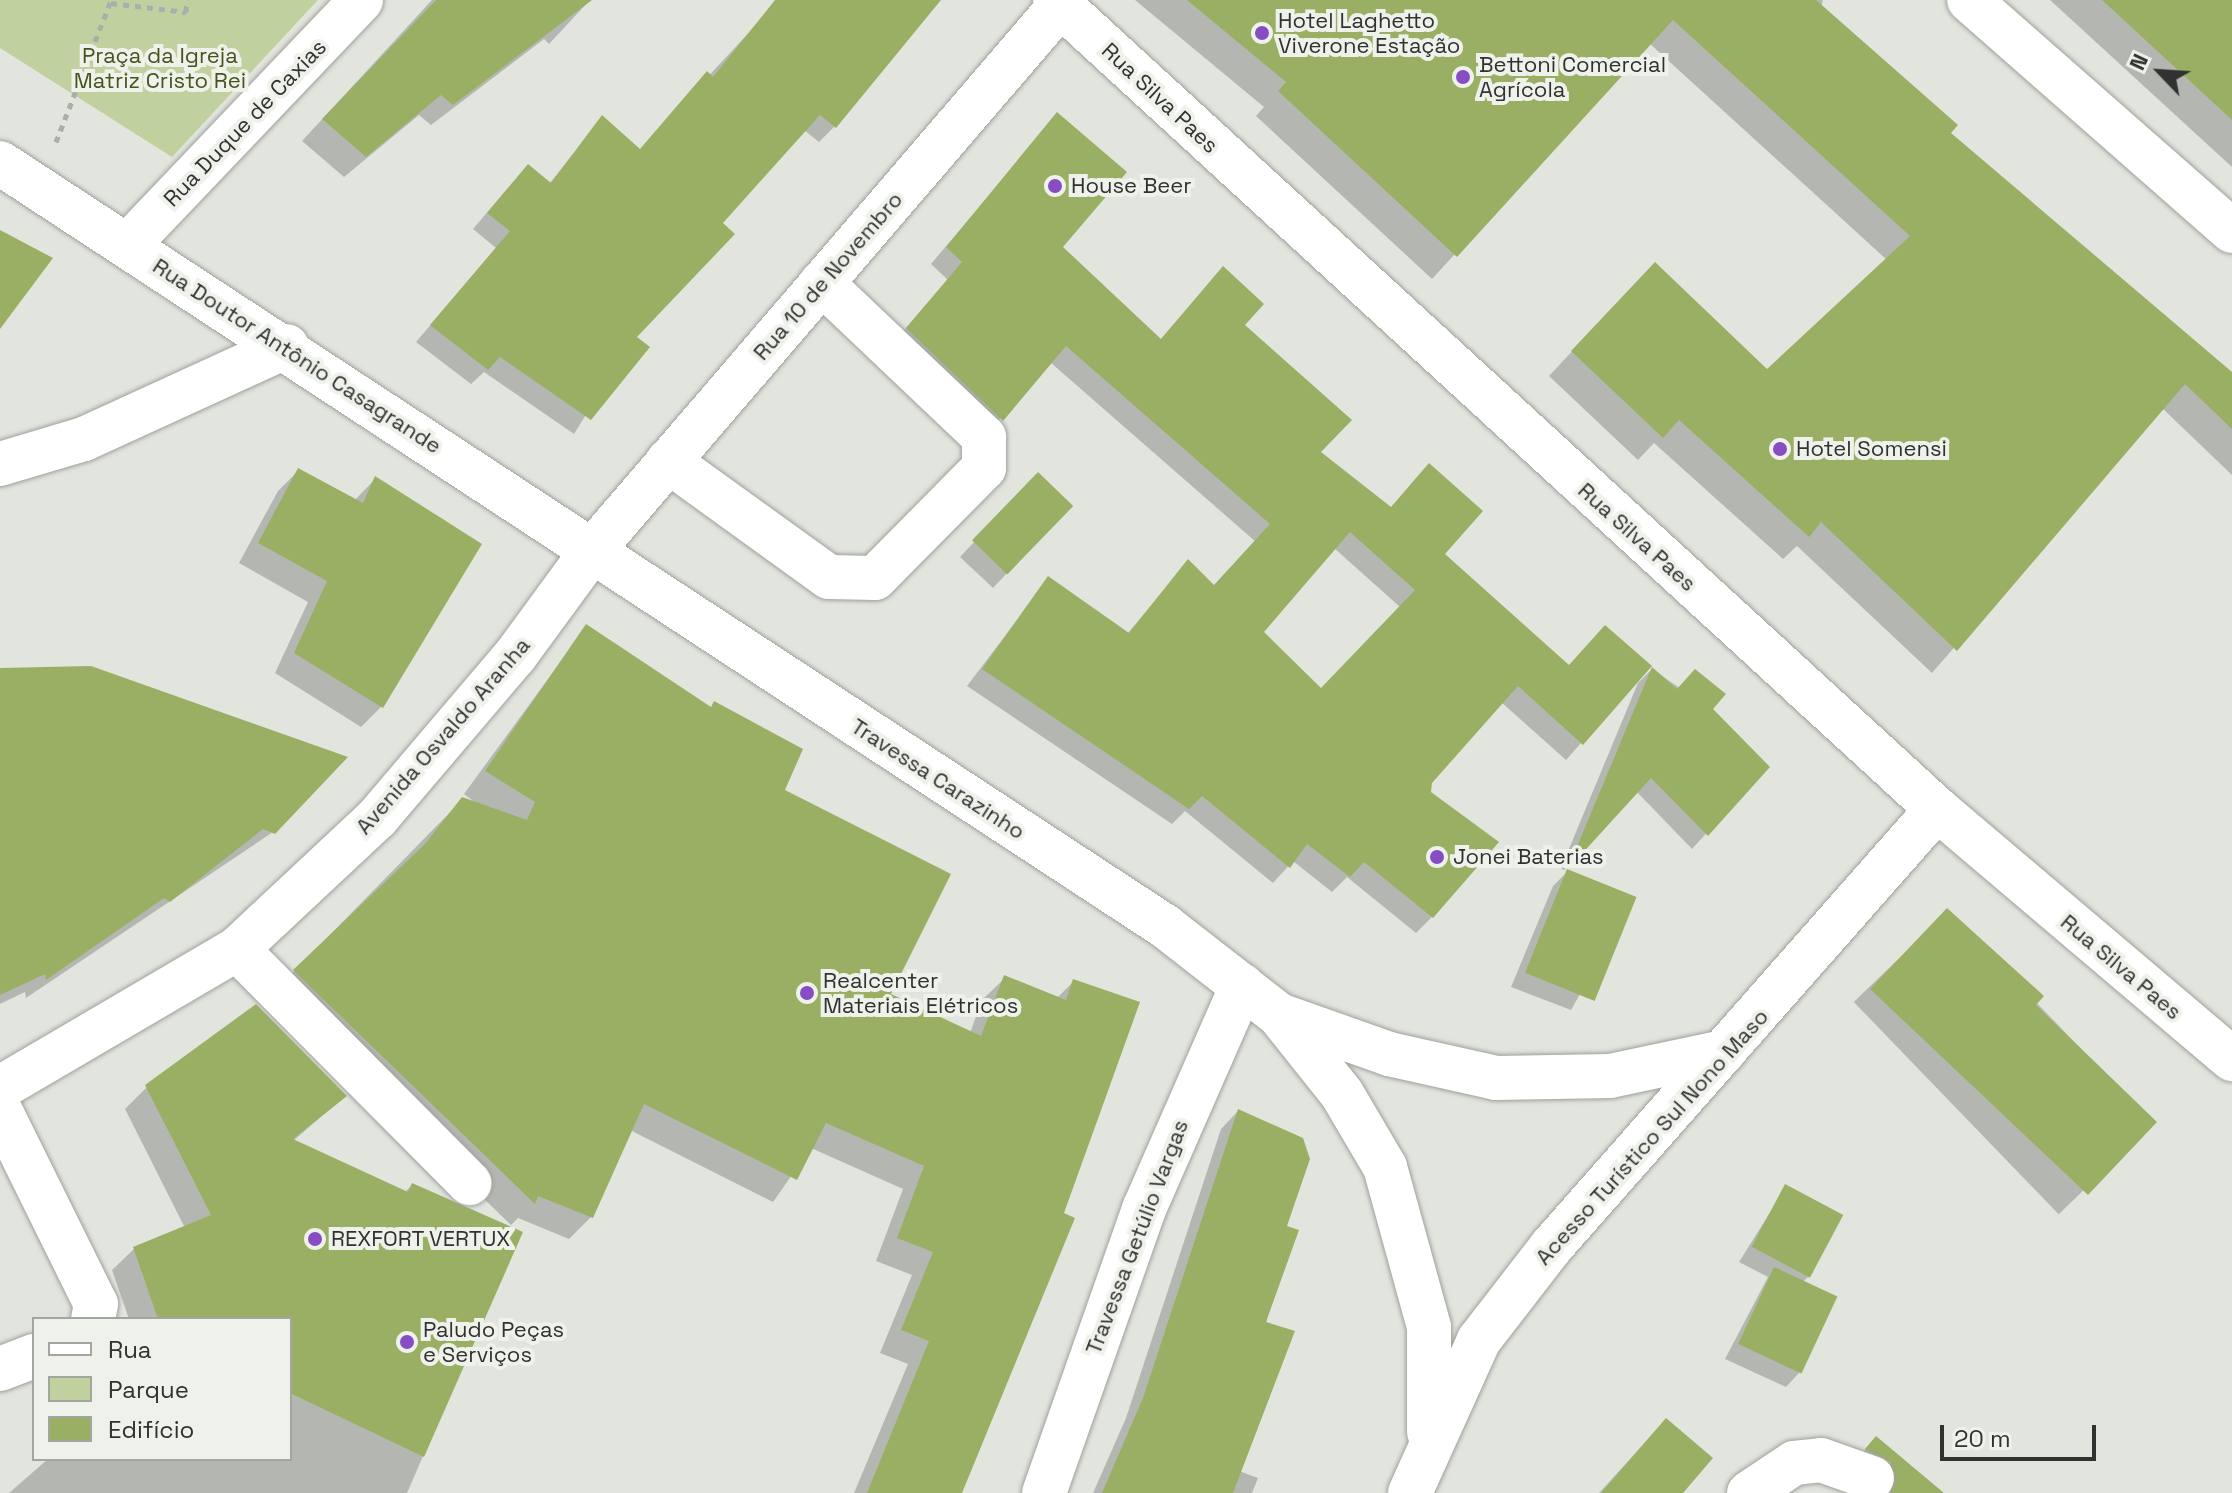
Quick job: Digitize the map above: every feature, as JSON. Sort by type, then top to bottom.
[{"type":"main road","name":"Rua Duque de Caxias","points":[[128,245],[361,0]]},
{"type":"main road","points":[[1969,0],[2232,231]]},
{"type":"main road","name":"Rua 10 de Novembro","points":[[591,552],[1060,2]]},
{"type":"main road","name":"Rua Silva Paes","points":[[1060,2],[1937,809],[2232,1059]]},
{"type":"main road","name":"Rua Doutor Antônio Casagrande","points":[[0,163],[287,346],[591,552]]},
{"type":"main road","points":[[668,461],[829,577],[875,578],[984,468],[984,437],[822,283]]},
{"type":"main road","points":[[0,464],[84,439],[287,346]]},
{"type":"main road","name":"Avenida Osvaldo Aranha","points":[[0,1088],[237,949],[377,818],[515,656],[591,552]]},
{"type":"main road","name":"Travessa Carazinho","points":[[591,552],[1166,927],[1279,1015],[1342,1094],[1385,1167],[1429,1327],[1429,1439]]},
{"type":"main road","name":"Acesso Turístico Sul Nono Maso","points":[[1410,1493],[1429,1439],[1479,1340],[1724,1052],[1937,809]]},
{"type":"main road","points":[[237,949],[469,1183]]},
{"type":"main road","name":"Travessa Getúlio Vargas","points":[[1044,1493],[1144,1209],[1242,986]]},
{"type":"main road","name":"Travessa Carazinho","points":[[1279,1015],[1389,1054],[1496,1078],[1610,1076],[1724,1052]]},
{"type":"main road","points":[[0,1110],[96,1304],[93,1317]]},
{"type":"main road","points":[[0,1369],[32,1357]]},
{"type":"main road","points":[[1749,1493],[1794,1463],[1821,1460],[1872,1478]]},
{"type":"path","points":[[37,187],[111,2],[186,12],[187,0]]},
{"type":"green space","name":"Praça da Igreja Matriz Cristo Rei","points":[[0,0],[318,0],[172,157],[0,48]]},
{"type":"building","points":[[436,0],[592,0],[453,105],[441,95],[366,157],[322,119]]},
{"type":"building","points":[[775,0],[941,0],[836,128],[820,115],[723,223],[735,234],[637,337],[650,347],[591,420],[500,357],[488,370],[430,325],[510,231],[487,213],[528,164],[551,183],[602,115],[640,149],[707,71],[713,77]]},
{"type":"building","points":[[1187,0],[1816,0],[1958,125],[1951,133],[2232,372],[2232,429],[2185,384],[1957,651],[1821,522],[1809,537],[1679,420],[1663,438],[1571,351],[1655,262],[1767,369],[1910,236],[1673,20],[1457,257],[1278,91],[1286,82]]},
{"type":"building","points":[[2102,0],[2232,0],[2232,120]]},
{"type":"building","points":[[1057,112],[1127,172],[1063,247],[1161,339],[1223,266],[1264,304],[1245,325],[1352,420],[1321,452],[1391,507],[1429,463],[1483,511],[1445,554],[1569,665],[1605,625],[1652,666],[1583,745],[1518,686],[1432,783],[1431,792],[1499,842],[1433,918],[1364,862],[1350,877],[1307,844],[1290,868],[1202,796],[1189,809],[982,669],[1048,576],[1129,633],[1188,559],[1214,585],[1270,524],[1066,346],[1003,421],[906,328],[962,262],[946,247]],"holes":[[[1350,532],[1415,590],[1321,688],[1264,632]]]},
{"type":"building","points":[[0,230],[53,258],[0,329]]},
{"type":"building","points":[[298,468],[363,503],[375,476],[482,544],[383,708],[294,653],[327,581],[258,543]]},
{"type":"building","points":[[1038,472],[1073,506],[1007,574],[972,540]]},
{"type":"building","points":[[586,624],[711,707],[714,701],[803,749],[785,790],[951,874],[891,994],[981,1036],[1004,975],[1066,1000],[1073,979],[1140,1002],[1064,1213],[1075,1218],[962,1493],[867,1493],[929,1341],[901,1330],[933,1252],[897,1238],[924,1166],[826,1123],[797,1180],[644,1104],[593,1218],[538,1196],[535,1204],[293,970],[425,844],[462,797],[527,820],[535,802],[485,771]]},
{"type":"building","points":[[91,666],[348,757],[275,834],[263,829],[170,902],[164,898],[46,980],[45,974],[0,995],[0,668]]},
{"type":"building","points":[[1652,667],[1677,689],[1695,669],[1726,694],[1713,709],[1770,767],[1708,836],[1651,778],[1579,857],[1574,854]]},
{"type":"building","points":[[1567,869],[1637,897],[1595,1001],[1525,973]]},
{"type":"building","points":[[1947,908],[2044,996],[2036,1005],[2157,1122],[2088,1195],[1870,989]]},
{"type":"building","points":[[256,1004],[347,1096],[293,1139],[408,1192],[412,1183],[523,1232],[424,1457],[292,1394],[292,1317],[157,1317],[133,1247],[211,1215],[145,1085]]},
{"type":"building","points":[[1238,1109],[1303,1138],[1310,1159],[1287,1226],[1299,1230],[1266,1322],[1295,1331],[1233,1493],[1102,1493],[1143,1398]]},
{"type":"building","points":[[1785,1184],[1843,1215],[1810,1278],[1752,1247]]},
{"type":"building","points":[[1774,1267],[1837,1297],[1802,1374],[1738,1344]]},
{"type":"building","points":[[1666,1418],[1713,1458],[1683,1493],[1601,1493]]},
{"type":"building","points":[[1876,1436],[1944,1493],[1891,1493],[1891,1462],[1865,1449]]},
{"type":"place","name":"Hotel Laghetto Viverone Estação","points":[[1262,33]]},
{"type":"place","name":"Bettoni Comercial Agrícola","points":[[1463,77]]},
{"type":"place","name":"House Beer","points":[[1055,186]]},
{"type":"place","name":"Hotel Somensi","points":[[1780,449]]},
{"type":"place","name":"Jonei Baterias","points":[[1437,857]]},
{"type":"place","name":"Realcenter Materiais Elétricos","points":[[807,993]]},
{"type":"place","name":"REXFORT VERTUX","points":[[315,1239]]},
{"type":"place","name":"Paludo Peças e Serviços","points":[[407,1342]]}]
